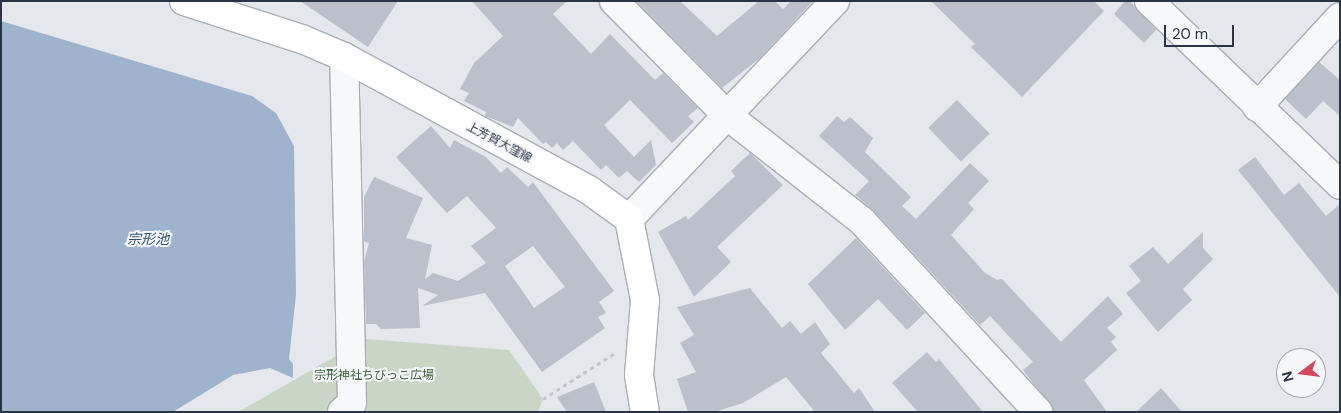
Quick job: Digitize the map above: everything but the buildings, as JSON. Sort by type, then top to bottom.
[{"type":"main road","name":"上芳賀大窪線","points":[[184,1],[302,39],[344,57],[589,190],[629,220]]},
{"type":"main road","points":[[629,220],[645,300],[639,375],[645,412]]},
{"type":"street","points":[[614,1],[728,116],[862,221],[1038,412]]},
{"type":"street","points":[[629,220],[835,1]]},
{"type":"street","points":[[1149,1],[1340,185]]},
{"type":"street","points":[[1257,107],[1340,17]]},
{"type":"street","points":[[342,412],[352,403],[344,57]]},
{"type":"path","points":[[543,400],[641,336]]},
{"type":"green space","name":"宗形神社ちびっこ広場","points":[[366,339],[509,350],[543,399],[538,412],[238,412]]},
{"type":"water","name":"宗形池","points":[[1,21],[252,96],[276,113],[294,146],[296,295],[289,359],[293,364],[293,378],[270,368],[233,375],[173,412],[1,412]]}]
